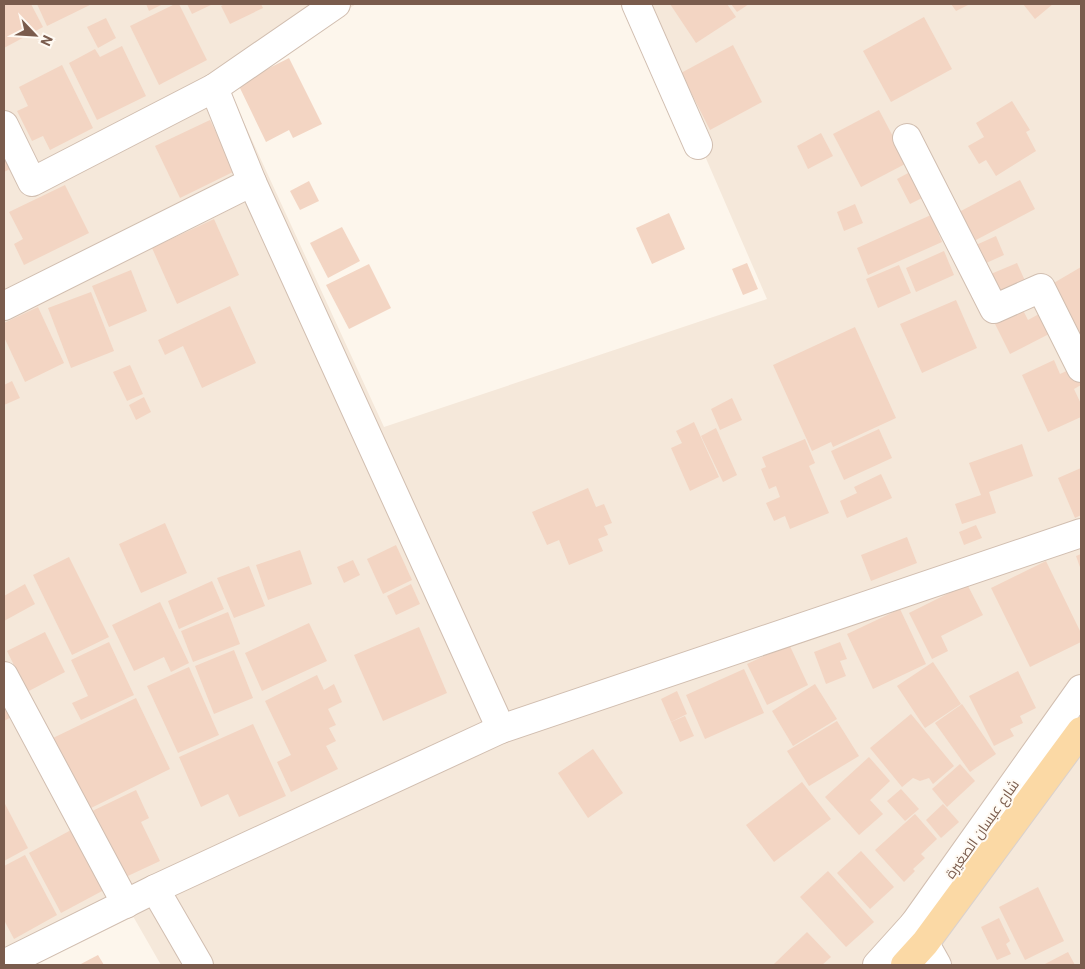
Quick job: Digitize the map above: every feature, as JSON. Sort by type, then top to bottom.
[{"type":"main road","name":"شارع عبسان الصغيرة","points":[[905,965],[925,944],[1081,730]]},
{"type":"street","points":[[4,125],[32,182],[214,88],[336,4]]},
{"type":"street","points":[[636,4],[698,145]]},
{"type":"street","points":[[214,88],[252,182],[501,729]]},
{"type":"street","points":[[907,138],[994,309],[1041,288],[1081,368]]},
{"type":"street","points":[[4,306],[252,182]]},
{"type":"street","points":[[4,964],[155,890],[501,729],[1081,533]]},
{"type":"street","points":[[4,676],[126,904]]},
{"type":"street","name":"شارع عبسان الصغيرة","points":[[877,965],[925,944],[1081,688]]},
{"type":"street","points":[[155,890],[199,965]]},
{"type":"shaded area","points":[[4,4],[356,4],[228,88],[384,427],[767,299],[639,4],[1081,4],[1081,965],[161,965],[126,904],[4,959]]},
{"type":"building","points":[[4,4],[31,4],[43,27],[4,48]]},
{"type":"building","points":[[37,4],[92,4],[47,26]]},
{"type":"building","points":[[146,4],[163,4],[149,11]]},
{"type":"building","points":[[175,4],[179,4],[207,60],[159,85],[130,26]]},
{"type":"building","points":[[187,4],[213,4],[192,14]]},
{"type":"building","points":[[225,4],[261,4],[263,8],[230,24],[221,6]]},
{"type":"building","points":[[670,4],[727,4],[736,17],[696,43]]},
{"type":"building","points":[[731,4],[749,4],[737,12]]},
{"type":"building","points":[[951,4],[970,4],[956,11]]},
{"type":"building","points":[[1023,4],[1053,4],[1035,19]]},
{"type":"building","points":[[924,17],[952,69],[891,102],[863,51]]},
{"type":"building","points":[[106,18],[116,38],[98,48],[87,27]]},
{"type":"building","points":[[733,45],[762,102],[710,130],[681,73]]},
{"type":"building","points":[[122,46],[146,96],[97,120],[69,63],[95,49],[100,57]]},
{"type":"building","points":[[289,58],[322,124],[293,138],[289,130],[266,142],[238,84]]},
{"type":"building","points":[[62,65],[93,128],[50,150],[43,136],[32,141],[17,111],[28,106],[19,87]]},
{"type":"building","points":[[1012,101],[1030,130],[1026,132],[1036,151],[996,176],[986,160],[979,164],[968,146],[984,137],[976,123]]},
{"type":"building","points":[[879,110],[907,163],[861,187],[833,134]]},
{"type":"building","points":[[210,120],[235,171],[180,198],[155,146]]},
{"type":"building","points":[[821,133],[833,156],[808,169],[797,146]]},
{"type":"building","points":[[4,156],[10,169],[4,172]]},
{"type":"building","points":[[910,172],[924,197],[910,204],[897,179]]},
{"type":"building","points":[[1020,180],[1035,209],[974,241],[959,212]]},
{"type":"building","points":[[309,181],[319,201],[300,210],[290,191]]},
{"type":"building","points":[[65,185],[89,233],[24,265],[14,244],[23,239],[9,212]]},
{"type":"building","points":[[855,204],[863,223],[844,231],[837,212]]},
{"type":"building","points":[[669,213],[685,249],[652,264],[636,228]]},
{"type":"building","points":[[931,215],[942,242],[868,275],[857,248]]},
{"type":"building","points":[[214,219],[239,275],[177,304],[152,248]]},
{"type":"building","points":[[342,227],[360,261],[328,278],[310,243]]},
{"type":"building","points":[[996,236],[1004,255],[984,264],[976,245]]},
{"type":"building","points":[[944,251],[954,275],[916,292],[906,268]]},
{"type":"building","points":[[747,263],[758,289],[743,295],[732,269]]},
{"type":"building","points":[[1017,263],[1026,283],[994,297],[986,276]]},
{"type":"building","points":[[369,264],[391,308],[349,329],[326,285]]},
{"type":"building","points":[[899,265],[911,293],[878,308],[866,279]]},
{"type":"building","points":[[1081,267],[1081,335],[1052,284]]},
{"type":"building","points":[[131,270],[147,311],[109,327],[92,286]]},
{"type":"building","points":[[91,292],[114,351],[71,368],[48,308]]},
{"type":"building","points":[[956,300],[977,348],[922,373],[900,324]]},
{"type":"building","points":[[230,306],[256,363],[202,388],[183,346],[165,355],[158,340]]},
{"type":"building","points":[[38,307],[64,363],[25,382],[4,337],[4,323]]},
{"type":"building","points":[[1023,310],[1028,320],[1039,314],[1049,334],[1010,354],[995,324]]},
{"type":"building","points":[[855,327],[896,418],[833,447],[831,442],[812,451],[773,365]]},
{"type":"building","points":[[1054,360],[1060,374],[1077,366],[1081,376],[1081,385],[1074,389],[1081,404],[1081,417],[1048,432],[1022,375]]},
{"type":"building","points":[[130,365],[143,394],[127,401],[113,372]]},
{"type":"building","points":[[12,381],[20,398],[4,405],[4,385]]},
{"type":"building","points":[[144,397],[151,412],[136,420],[129,405]]},
{"type":"building","points":[[732,398],[742,420],[720,430],[711,409]]},
{"type":"building","points":[[694,422],[719,477],[690,491],[671,448],[682,443],[676,431]]},
{"type":"building","points":[[716,428],[737,475],[723,482],[701,436]]},
{"type":"building","points":[[879,429],[892,458],[844,480],[831,451]]},
{"type":"building","points":[[805,439],[815,463],[809,466],[829,513],[790,529],[785,516],[774,521],[766,503],[780,497],[776,486],[769,489],[761,469],[766,467],[762,457]]},
{"type":"building","points":[[1022,444],[1033,476],[989,492],[996,513],[962,524],[955,504],[981,495],[969,463]]},
{"type":"building","points":[[1081,468],[1081,515],[1075,518],[1058,478]]},
{"type":"building","points":[[881,474],[892,498],[847,518],[840,501],[857,493],[854,487]]},
{"type":"building","points":[[588,488],[596,507],[604,504],[612,523],[604,526],[608,535],[598,539],[603,551],[569,565],[559,540],[547,545],[532,512]]},
{"type":"building","points":[[165,523],[187,573],[141,593],[119,544]]},
{"type":"building","points":[[976,525],[982,538],[964,545],[959,532]]},
{"type":"building","points":[[907,537],[917,563],[871,581],[861,555]]},
{"type":"building","points":[[396,545],[412,580],[383,594],[367,559]]},
{"type":"building","points":[[300,550],[312,584],[268,600],[256,565]]},
{"type":"building","points":[[1081,554],[1081,570],[1076,556]]},
{"type":"building","points":[[69,557],[109,637],[72,655],[33,575]]},
{"type":"building","points":[[353,560],[360,575],[344,583],[337,567]]},
{"type":"building","points":[[1046,561],[1081,633],[1081,642],[1030,667],[991,588]]},
{"type":"building","points":[[249,566],[265,606],[234,618],[217,578]]},
{"type":"building","points":[[212,581],[224,609],[179,629],[168,601]]},
{"type":"building","points":[[25,584],[35,604],[4,621],[4,596]]},
{"type":"building","points":[[411,584],[420,604],[396,615],[387,596]]},
{"type":"building","points":[[967,584],[983,615],[941,636],[948,651],[932,659],[909,613]]},
{"type":"building","points":[[160,602],[189,663],[171,672],[164,657],[134,671],[112,625]]},
{"type":"building","points":[[900,609],[926,664],[873,689],[847,634]]},
{"type":"building","points":[[228,612],[240,644],[193,662],[181,631]]},
{"type":"building","points":[[309,623],[327,661],[262,691],[245,653]]},
{"type":"building","points":[[419,627],[447,693],[383,721],[354,655]]},
{"type":"building","points":[[45,632],[65,672],[27,692],[7,651]]},
{"type":"building","points":[[109,642],[134,695],[81,720],[72,703],[88,696],[71,660]]},
{"type":"building","points":[[840,642],[847,659],[840,661],[846,676],[826,684],[814,652]]},
{"type":"building","points":[[789,644],[808,685],[767,705],[747,664]]},
{"type":"building","points":[[234,650],[253,698],[214,714],[195,666]]},
{"type":"building","points":[[933,662],[961,704],[925,728],[897,686]]},
{"type":"building","points":[[189,667],[219,735],[178,753],[147,686]]},
{"type":"building","points":[[744,669],[764,713],[705,739],[686,695]]},
{"type":"building","points":[[1018,671],[1036,708],[1020,716],[1023,723],[1010,729],[1014,736],[994,746],[969,696]]},
{"type":"building","points":[[317,675],[324,690],[334,684],[342,702],[328,709],[336,725],[329,728],[336,741],[326,746],[338,769],[291,792],[277,762],[291,755],[265,701]]},
{"type":"building","points":[[815,684],[837,719],[793,746],[772,711]]},
{"type":"building","points":[[677,691],[687,714],[671,722],[661,699]]},
{"type":"building","points":[[4,694],[15,715],[4,721]]},
{"type":"building","points":[[136,698],[170,769],[87,810],[53,738]]},
{"type":"building","points":[[962,704],[996,754],[970,772],[935,723]]},
{"type":"building","points":[[911,714],[954,766],[933,784],[929,778],[920,781],[913,778],[902,787],[870,748]]},
{"type":"building","points":[[685,716],[694,736],[680,742],[671,722]]},
{"type":"building","points":[[837,721],[859,756],[809,786],[787,751]]},
{"type":"building","points":[[253,724],[286,796],[239,817],[228,794],[201,807],[179,757]]},
{"type":"building","points":[[593,749],[623,793],[588,818],[558,773]]},
{"type":"building","points":[[869,757],[890,781],[870,800],[883,814],[859,835],[825,797]]},
{"type":"building","points":[[960,764],[975,781],[947,807],[932,789]]},
{"type":"building","points":[[802,782],[831,819],[774,862],[746,825]]},
{"type":"building","points":[[901,789],[919,809],[905,821],[887,801]]},
{"type":"building","points":[[136,790],[149,818],[141,822],[160,861],[117,881],[86,814]]},
{"type":"building","points":[[4,802],[28,848],[4,861]]},
{"type":"building","points":[[943,804],[959,822],[941,838],[926,820]]},
{"type":"building","points":[[915,814],[937,839],[921,854],[925,858],[913,869],[915,871],[904,882],[875,850]]},
{"type":"building","points":[[71,830],[104,890],[61,913],[29,853]]},
{"type":"building","points":[[861,851],[894,887],[870,909],[837,873]]},
{"type":"building","points":[[25,855],[57,915],[14,939],[4,920],[4,866]]},
{"type":"building","points":[[828,871],[874,922],[846,947],[800,897]]},
{"type":"building","points":[[1038,887],[1064,941],[1025,960],[999,907]]},
{"type":"building","points":[[999,918],[1010,941],[1006,944],[1011,954],[997,960],[981,927]]},
{"type":"building","points":[[807,932],[831,957],[822,965],[773,965]]},
{"type":"building","points":[[1068,952],[1075,965],[1043,965]]},
{"type":"building","points":[[98,955],[104,965],[79,965]]}]
